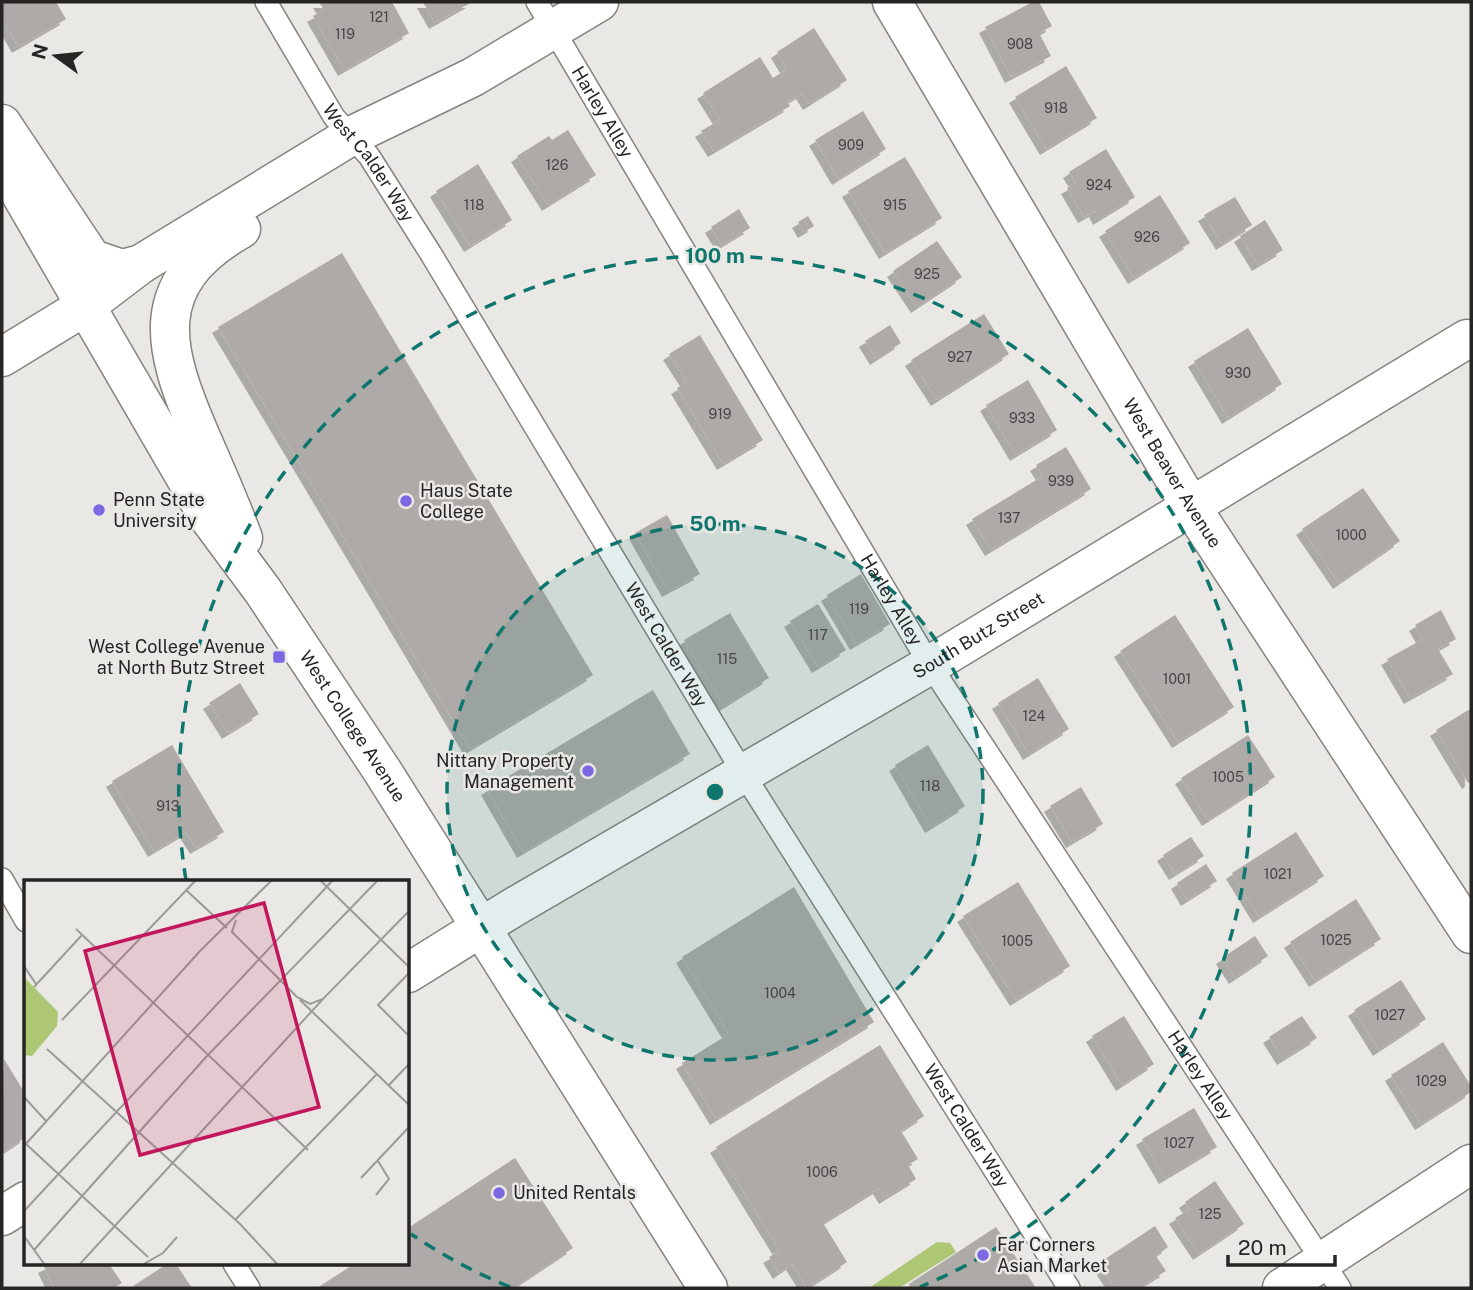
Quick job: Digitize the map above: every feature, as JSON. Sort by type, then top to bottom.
[{"type":"street","points":[[263,591],[174,370],[169,346],[172,307],[186,276],[220,240],[360,146],[473,77],[545,15],[599,2]]},
{"type":"street","name":"West Beaver Avenue","points":[[892,2],[1190,505],[1471,934]]},
{"type":"street","points":[[2,124],[92,259],[122,269],[141,264]]},
{"type":"street","points":[[2,357],[87,305],[141,264],[360,146]]},
{"type":"street","name":"West College Avenue","points":[[2,162],[209,517],[263,591],[383,772],[708,1288]]},
{"type":"street","name":"South Butz Street","points":[[410,972],[745,776],[1469,337]]},
{"type":"street","points":[[1282,1288],[1331,1275],[1471,1164]]},
{"type":"street","points":[[2,1216],[24,1202]]},
{"type":"lane","name":"West Calder Way","points":[[266,2],[334,117],[360,146],[745,776],[1069,1288]]},
{"type":"lane","name":"Harley Alley","points":[[545,15],[930,665],[1331,1275]]},
{"type":"lane","points":[[2,879],[24,918]]},
{"type":"lane","points":[[235,1266],[249,1288]]},
{"type":"green space","points":[[937,1242],[950,1243],[956,1252],[899,1288],[869,1288]]},
{"type":"building","points":[[2,2],[56,2],[66,19],[18,47],[2,19]]},
{"type":"building","points":[[319,2],[392,2],[409,33],[344,70],[313,16],[324,10]]},
{"type":"building","points":[[423,2],[472,2],[435,23]]},
{"type":"building","points":[[1033,2],[1039,2],[1052,26],[1039,33],[1051,56],[1011,77],[985,27]]},
{"type":"building","points":[[814,28],[847,80],[809,104],[802,93],[787,102],[790,106],[714,151],[701,131],[720,120],[703,93],[760,57],[773,78],[787,69],[777,52]]},
{"type":"building","points":[[1066,66],[1097,118],[1046,149],[1015,97]]},
{"type":"building","points":[[863,111],[886,149],[838,179],[815,140]]},
{"type":"building","points":[[568,130],[596,175],[548,205],[517,156],[549,136],[552,140]]},
{"type":"building","points":[[1106,149],[1135,197],[1099,219],[1095,211],[1084,217],[1067,188],[1076,183],[1069,172]]},
{"type":"building","points":[[905,157],[942,218],[885,253],[848,191]]},
{"type":"building","points":[[478,164],[512,220],[470,246],[436,191]]},
{"type":"building","points":[[1160,195],[1190,243],[1134,278],[1105,231]]},
{"type":"building","points":[[1235,197],[1252,225],[1222,244],[1204,215]]},
{"type":"building","points":[[739,209],[750,228],[722,245],[711,227]]},
{"type":"building","points":[[808,216],[814,226],[804,232],[798,222]]},
{"type":"building","points":[[1265,220],[1283,250],[1258,265],[1240,236]]},
{"type":"building","points":[[937,241],[962,277],[917,307],[893,271]]},
{"type":"building","name":"Haus State College","points":[[342,253],[593,675],[470,749],[218,327]]},
{"type":"building","points":[[984,314],[1009,354],[937,400],[911,360]]},
{"type":"building","points":[[890,325],[901,343],[876,359],[865,341]]},
{"type":"building","points":[[1248,328],[1282,384],[1228,418],[1194,361]]},
{"type":"building","points":[[700,335],[763,440],[723,464],[677,388],[687,382],[669,354]]},
{"type":"building","points":[[1028,380],[1057,430],[1016,455],[986,405]]},
{"type":"building","points":[[1066,447],[1091,489],[991,550],[972,519],[1043,476],[1036,465]]},
{"type":"building","points":[[1363,488],[1400,541],[1339,583],[1302,529]]},
{"type":"building","points":[[667,515],[700,574],[668,591],[635,533]]},
{"type":"building","points":[[861,574],[890,624],[856,644],[827,595]]},
{"type":"building","points":[[818,604],[846,650],[818,667],[790,621]]},
{"type":"building","points":[[1441,610],[1456,639],[1438,649],[1453,674],[1410,698],[1387,659],[1423,639],[1415,625]]},
{"type":"building","points":[[730,613],[769,678],[724,706],[684,640]]},
{"type":"building","points":[[1175,615],[1234,707],[1178,742],[1120,651]]},
{"type":"building","points":[[1038,678],[1069,729],[1029,754],[998,703]]},
{"type":"building","points":[[240,683],[259,714],[228,733],[209,703]]},
{"type":"building","name":"Nittany Property Management","points":[[653,690],[690,754],[523,852],[487,789]]},
{"type":"building","points":[[1470,709],[1471,781],[1468,783],[1436,730]]},
{"type":"building","points":[[1248,735],[1275,777],[1208,820],[1181,778]]},
{"type":"building","points":[[172,745],[224,832],[196,848],[186,832],[154,851],[112,781]]},
{"type":"building","points":[[928,745],[965,806],[931,827],[895,765]]},
{"type":"building","points":[[1081,787],[1103,824],[1072,842],[1050,806]]},
{"type":"building","points":[[1296,832],[1324,876],[1259,917],[1232,873]]},
{"type":"building","points":[[1191,837],[1204,856],[1175,874],[1163,855]]},
{"type":"building","points":[[1206,864],[1217,881],[1187,900],[1177,883]]},
{"type":"building","points":[[1018,882],[1070,966],[1016,1000],[963,916]]},
{"type":"building","points":[[794,887],[874,1022],[716,1119],[682,1063],[729,1034],[682,957]]},
{"type":"building","points":[[1356,899],[1381,939],[1315,981],[1290,942]]},
{"type":"building","points":[[1255,936],[1268,956],[1235,978],[1222,958]]},
{"type":"building","points":[[1401,980],[1426,1019],[1379,1050],[1354,1010]]},
{"type":"building","points":[[1124,1016],[1154,1064],[1122,1085],[1092,1036]]},
{"type":"building","points":[[1302,1016],[1317,1038],[1283,1059],[1269,1037]]},
{"type":"building","points":[[1443,1042],[1471,1086],[1471,1092],[1421,1124],[1391,1075]]},
{"type":"building","points":[[880,1045],[924,1116],[901,1131],[918,1159],[908,1165],[916,1179],[885,1198],[879,1188],[823,1223],[847,1262],[807,1288],[792,1264],[779,1273],[769,1257],[780,1251],[716,1147]]},
{"type":"building","points":[[4,1059],[24,1092],[24,1138],[2,1153]]},
{"type":"building","points":[[1194,1108],[1217,1147],[1165,1178],[1142,1139]]},
{"type":"building","name":"United Rentals","points":[[515,1158],[573,1248],[513,1288],[317,1288],[351,1266],[410,1266],[410,1227]]},
{"type":"building","points":[[1215,1181],[1244,1224],[1199,1254],[1175,1218],[1190,1209],[1185,1202]]},
{"type":"building","points":[[1155,1226],[1168,1247],[1156,1256],[1166,1271],[1138,1288],[1115,1288],[1099,1263]]},
{"type":"building","name":"Far Corners Asian Market","points":[[996,1227],[1036,1288],[911,1288],[909,1284]]},
{"type":"building","points":[[110,1266],[122,1283],[114,1288],[54,1288],[44,1267]]},
{"type":"building","points":[[164,1266],[177,1266],[192,1288],[135,1288],[133,1286]]},
{"type":"place","name":"Haus State College","points":[[406,501]]},
{"type":"place","name":"Penn State University","points":[[99,510]]},
{"type":"place","name":"West College Avenue at North Butz Street","points":[[279,657]]},
{"type":"place","name":"Nittany Property Management","points":[[588,771]]},
{"type":"place","name":"United Rentals","points":[[499,1193]]},
{"type":"place","name":"Far Corners Asian Market","points":[[983,1255]]}]
